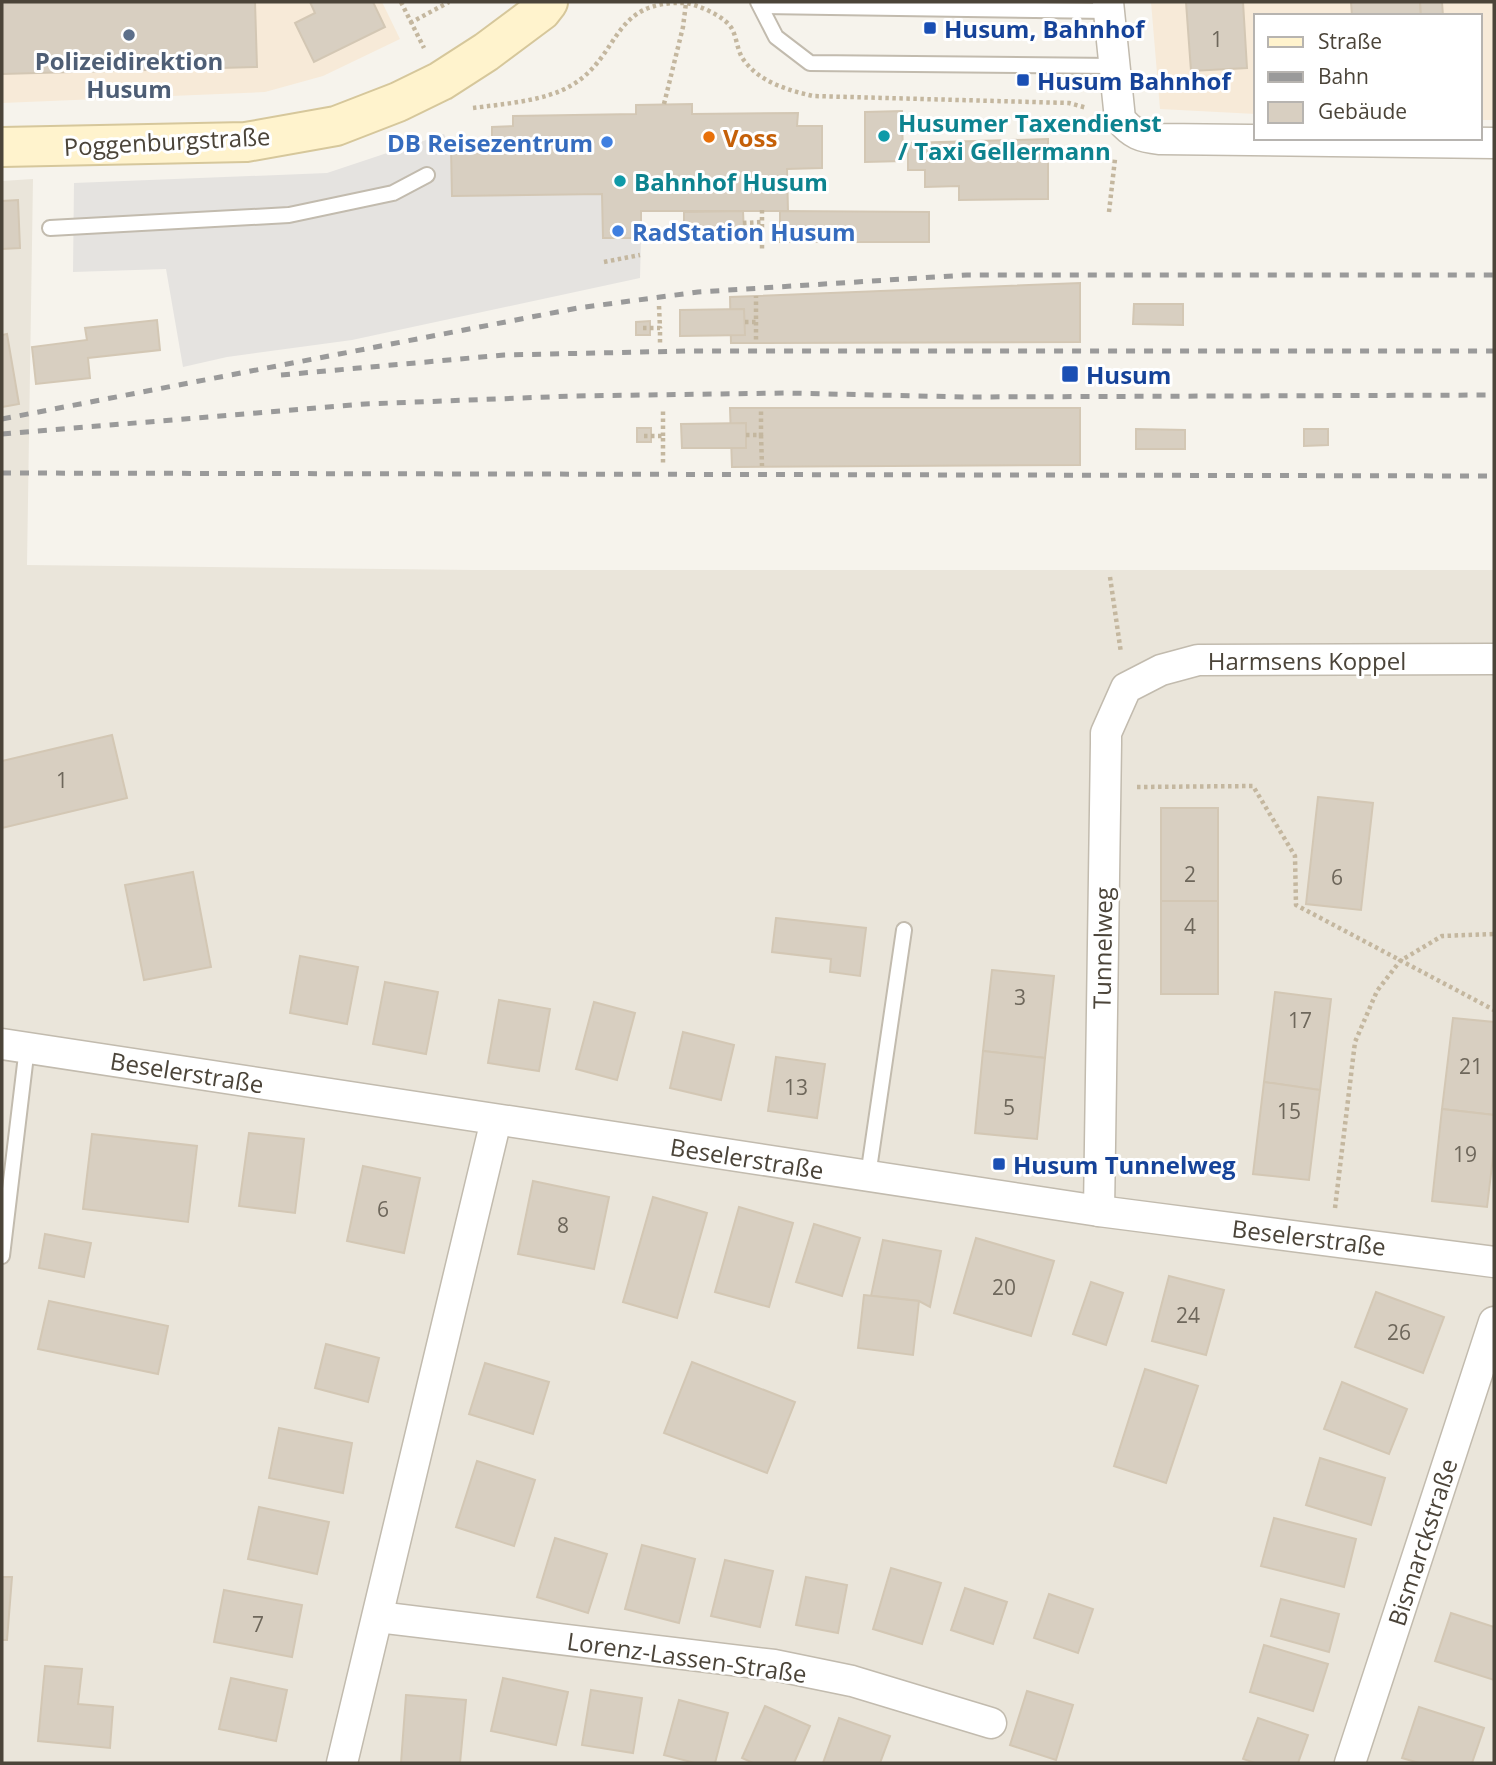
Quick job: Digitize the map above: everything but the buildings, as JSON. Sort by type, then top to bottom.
[{"type":"main road","name":"Poggenburgstraße","points":[[2,147],[246,142],[335,127],[442,81],[497,44],[541,11],[548,2]]},
{"type":"street","points":[[1109,6],[1119,119],[1128,130],[1139,137],[1494,143]]},
{"type":"street","name":"Harmsens Koppel","points":[[1126,688],[1161,670],[1198,660],[1494,659]]},
{"type":"street","name":"Tunnelweg","points":[[1099,1211],[1106,733],[1126,688]]},
{"type":"street","name":"Beselerstraße","points":[[14,1045],[1099,1211],[1494,1262]]},
{"type":"street","points":[[342,1763],[496,1120]]},
{"type":"street","name":"Bismarckstraße","points":[[1350,1763],[1494,1322]]},
{"type":"street","name":"Lorenz-Lassen-Straße","points":[[378,1617],[774,1665],[852,1681],[991,1723]]},
{"type":"lane","points":[[1109,6],[760,4],[776,37],[810,63],[1114,66]]},
{"type":"lane","points":[[50,228],[289,215],[393,193],[427,175]]},
{"type":"lane","points":[[868,1176],[904,930]]},
{"type":"lane","points":[[2,1256],[14,1045]]},
{"type":"path","points":[[410,23],[449,2]]},
{"type":"path","points":[[462,111],[536,98],[570,87],[597,65],[623,22],[638,10],[662,3],[686,3],[683,27],[664,104]]},
{"type":"path","points":[[1109,212],[1119,119]]},
{"type":"path","points":[[762,210],[762,250]]},
{"type":"path","points":[[743,223],[762,222]]},
{"type":"path","points":[[604,262],[640,255]]},
{"type":"path","points":[[756,296],[756,344]]},
{"type":"path","points":[[659,306],[660,344]]},
{"type":"path","points":[[745,322],[756,322]]},
{"type":"path","points":[[643,328],[660,328]]},
{"type":"path","points":[[761,408],[762,466]]},
{"type":"path","points":[[663,409],[663,466]]},
{"type":"path","points":[[746,435],[761,435]]},
{"type":"path","points":[[644,436],[663,436]]},
{"type":"path","points":[[1110,577],[1126,688]]},
{"type":"path","points":[[1104,788],[1253,786],[1295,856],[1296,905],[1494,1010]]},
{"type":"path","points":[[1331,1240],[1355,1042],[1377,991],[1401,961],[1442,936],[1493,934]]},
{"type":"shaded area","points":[[2,2],[382,2],[400,39],[323,76],[265,92],[2,103]]},
{"type":"shaded area","points":[[1151,2],[1494,2],[1494,120],[1482,120],[1482,14],[1254,14],[1254,114],[1160,109]]},
{"type":"shaded area","points":[[444,134],[451,148],[452,196],[602,194],[603,238],[641,238],[640,278],[352,340],[227,357],[183,367],[166,269],[73,272],[74,183],[327,173]]},
{"type":"shaded area","points":[[33,179],[27,565],[473,570],[1494,570],[1494,1763],[2,1763],[2,181]]},
{"type":"railway","points":[[2,419],[578,308],[698,292],[967,275],[1494,275]]},
{"type":"railway","points":[[281,375],[504,355],[688,351],[1494,351]]},
{"type":"railway","points":[[2,434],[365,404],[573,396],[786,393],[966,397],[1494,395]]},
{"type":"railway","points":[[2,473],[1494,476]]},
{"type":"place","name":"Husum, Bahnhof","points":[[930,28]]},
{"type":"place","name":"Polizeidirektion Husum","points":[[129,35]]},
{"type":"place","name":"Husum Bahnhof","points":[[1023,80]]},
{"type":"place","name":"Husumer Taxendienst / Taxi Gellermann","points":[[884,136]]},
{"type":"place","name":"Voss","points":[[709,137]]},
{"type":"place","name":"DB Reisezentrum","points":[[607,142]]},
{"type":"place","name":"Bahnhof Husum","points":[[620,181]]},
{"type":"place","name":"RadStation Husum","points":[[618,231]]},
{"type":"place","name":"Husum","points":[[1070,374]]},
{"type":"place","name":"Husum Tunnelweg","points":[[999,1164]]}]
